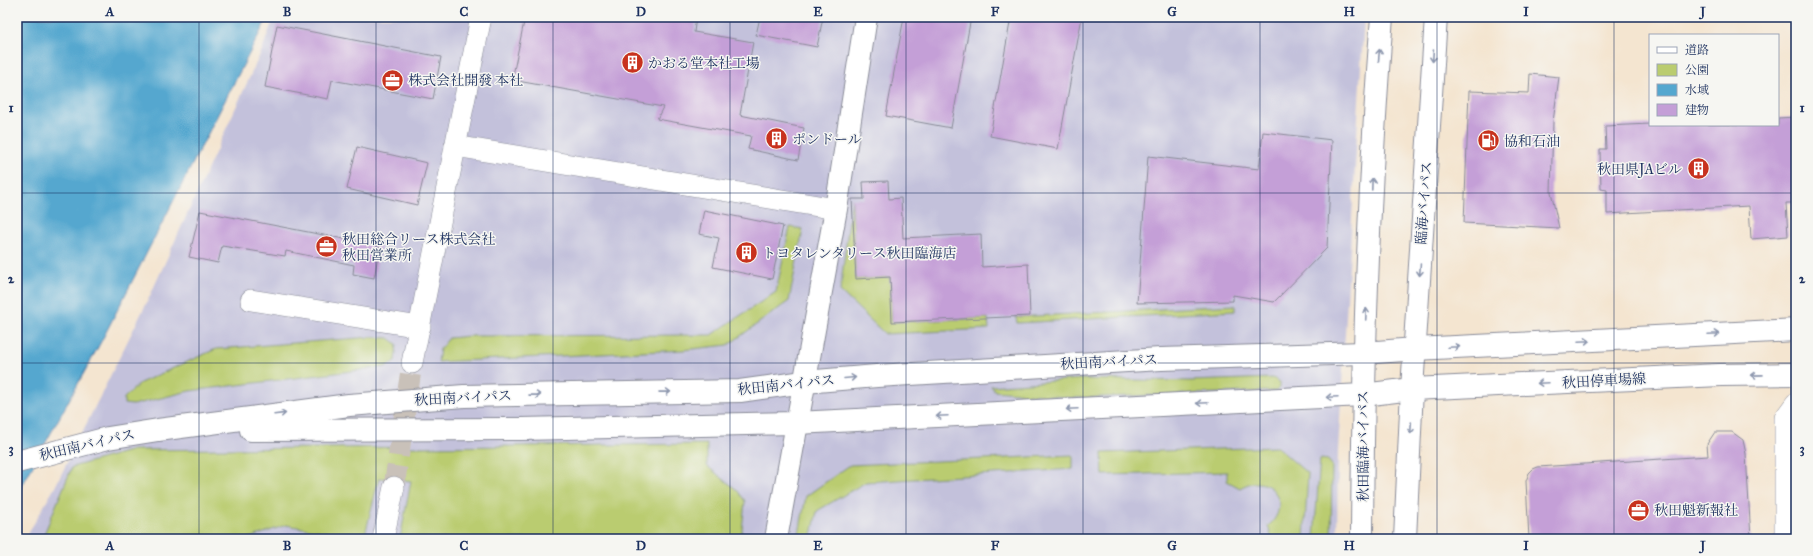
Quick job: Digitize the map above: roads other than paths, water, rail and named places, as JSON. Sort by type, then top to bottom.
[{"type":"main road","points":[[776,539],[836,209],[866,17]]},
{"type":"main road","points":[[1364,353],[1375,100],[1382,17]]},
{"type":"main road","name":"臨海バイパス","points":[[1412,389],[1436,17]]},
{"type":"main road","points":[[1415,349],[1796,330]]},
{"type":"main road","name":"秋田南バイパス","points":[[17,462],[108,438],[349,405],[449,397],[740,391],[804,382],[878,376],[1153,360],[1364,353],[1415,349]]},
{"type":"main road","name":"秋田臨海バイパス","points":[[1362,539],[1364,353]]},
{"type":"main road","name":"秋田停車場線","points":[[1412,389],[1713,376],[1796,374]]},
{"type":"main road","points":[[1406,539],[1412,389]]},
{"type":"main road","name":"秋田南バイパス","points":[[158,430],[520,429],[796,423],[1363,395],[1412,389]]},
{"type":"street","points":[[412,363],[481,17]]},
{"type":"street","points":[[455,146],[836,209]]},
{"type":"street","points":[[251,300],[420,327]]},
{"type":"street","points":[[1785,539],[1785,418],[1796,403]]},
{"type":"street","points":[[383,539],[394,487]]},
{"type":"water","points":[[17,17],[268,17],[102,340],[17,495]]},
{"type":"tunnel","points":[[394,487],[412,363]]},
{"type":"place","name":"かおる堂本社工場","points":[[632,63]]},
{"type":"place","name":"株式会社開發 本社","points":[[393,80]]},
{"type":"place","name":"ポンドール","points":[[776,139]]},
{"type":"place","name":"協和石油","points":[[1489,141]]},
{"type":"place","name":"秋田県JAビル","points":[[1698,169]]},
{"type":"place","name":"秋田総合リース株式会社 秋田営業所","points":[[326,247]]},
{"type":"place","name":"トヨタレンタリース秋田臨海店","points":[[747,253]]},
{"type":"place","name":"秋田魁新報社","points":[[1638,510]]}]
